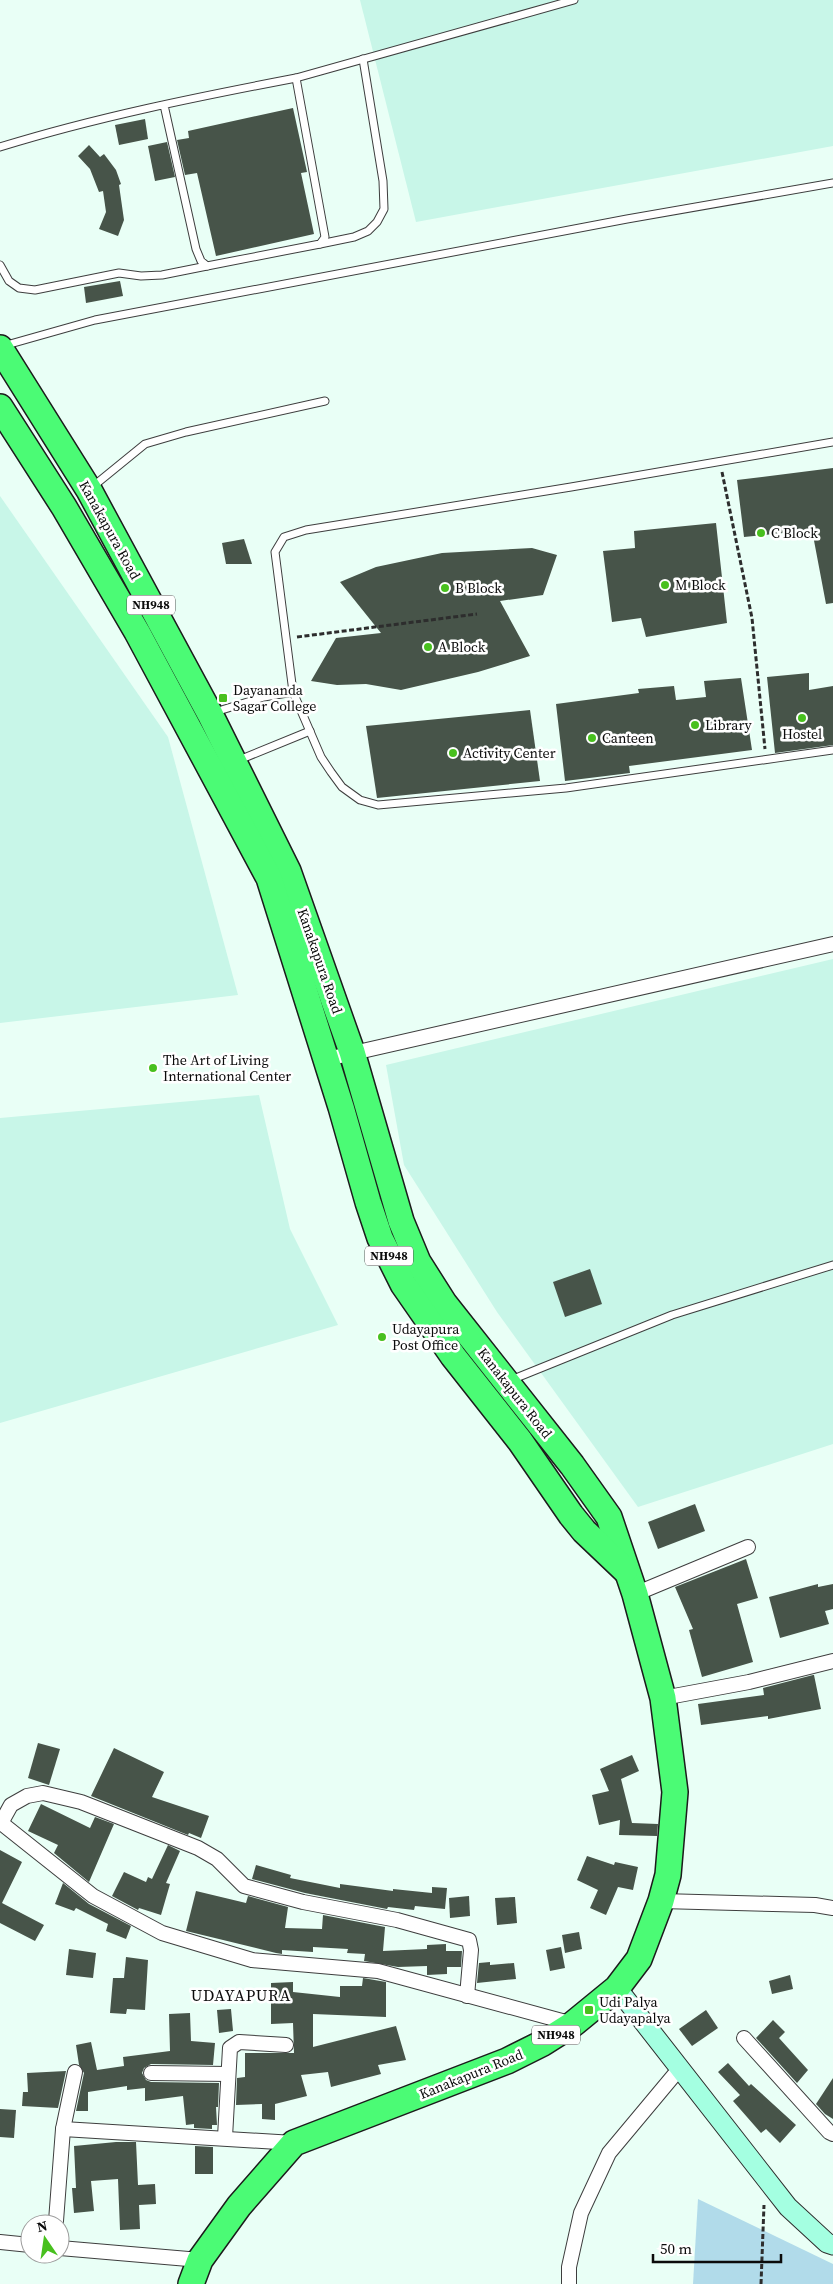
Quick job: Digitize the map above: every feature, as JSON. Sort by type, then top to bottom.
[{"type":"highway","name":"Kanakapura Road","points":[[0,347],[89,490],[210,714],[288,871],[352,1052],[401,1221],[453,1356],[520,1441],[575,1520],[631,1583]]},
{"type":"highway","name":"Kanakapura Road","points":[[0,407],[73,522],[137,632],[268,878],[327,1059],[380,1238],[403,1284],[435,1310],[506,1382],[572,1464],[609,1517],[631,1583],[663,1698],[675,1792],[668,1875],[661,1901],[639,1959],[617,1988],[573,2024],[543,2043],[507,2061],[294,2143],[239,2206],[200,2260],[191,2284]]},
{"type":"street","points":[[327,1059],[833,944]]},
{"type":"street","points":[[631,1583],[748,1547]]},
{"type":"street","points":[[663,1698],[749,1682],[833,1660]]},
{"type":"street","points":[[467,1996],[471,1950],[468,1940],[453,1934],[398,1920],[303,1902],[244,1886],[217,1860],[198,1848],[81,1802],[44,1793],[27,1796],[11,1804],[1,1823],[92,1896],[162,1933],[252,1960],[378,1971],[467,1996],[573,2024]]},
{"type":"street","points":[[661,1901],[815,1905],[833,1908]]},
{"type":"street","points":[[617,1988],[788,2207],[827,2243],[833,2245]]},
{"type":"street","points":[[744,2038],[833,2134]]},
{"type":"street","points":[[225,2137],[230,2048],[239,2042],[286,2045]]},
{"type":"street","points":[[569,2284],[569,2267],[581,2213],[610,2154],[680,2068]]},
{"type":"street","points":[[57,2214],[63,2129],[74,2072]]},
{"type":"street","points":[[151,2073],[228,2074]]},
{"type":"street","points":[[63,2129],[225,2137],[294,2143]]},
{"type":"street","points":[[0,2242],[20,2244]]},
{"type":"street","points":[[70,2249],[200,2260]]},
{"type":"lane","points":[[0,148],[33,137],[164,105],[296,78],[574,0]]},
{"type":"lane","points":[[0,265],[9,280],[19,288],[35,290],[119,272],[140,276],[162,275],[354,237],[368,231],[377,222],[384,209],[383,181],[363,59]]},
{"type":"lane","points":[[296,78],[325,238],[320,244]]},
{"type":"lane","points":[[164,105],[196,249],[201,261],[207,266]]},
{"type":"lane","points":[[0,347],[95,320],[627,219],[833,183]]},
{"type":"lane","points":[[89,490],[145,444],[186,432],[325,401]]},
{"type":"lane","points":[[833,442],[306,530],[284,537],[275,552],[293,692],[321,757],[342,787],[360,800],[378,805],[566,788],[833,750]]},
{"type":"lane","points":[[210,714],[264,697],[293,692]]},
{"type":"lane","points":[[235,762],[310,731]]},
{"type":"lane","points":[[506,1382],[672,1315],[833,1265]]},
{"type":"path","points":[[720,461],[752,618],[766,760]]},
{"type":"path","points":[[286,638],[477,614]]},
{"type":"path","points":[[761,2284],[765,2177]]},
{"type":"green space","points":[[360,0],[833,0],[833,146],[416,222]]},
{"type":"green space","points":[[0,496],[168,737],[238,995],[0,1023]]},
{"type":"green space","points":[[833,959],[833,1444],[638,1507],[497,1312],[404,1165],[386,1065]]},
{"type":"green space","points":[[259,1095],[290,1229],[338,1325],[0,1423],[0,1118]]},
{"type":"shaded area","points":[[698,2199],[833,2264],[833,2284],[693,2284]]},
{"type":"building","points":[[293,108],[307,172],[301,173],[314,234],[216,256],[197,173],[185,175],[177,140],[189,138],[188,131]]},
{"type":"building","points":[[145,119],[148,139],[119,145],[115,125]]},
{"type":"building","points":[[167,142],[175,177],[155,181],[148,146]]},
{"type":"building","points":[[89,145],[100,157],[104,154],[116,170],[121,184],[119,185],[124,220],[118,236],[99,229],[106,212],[103,191],[99,192],[90,169],[78,156]]},
{"type":"building","points":[[120,281],[123,296],[86,303],[84,287]]},
{"type":"building","name":"C Block","points":[[833,468],[833,603],[826,604],[812,530],[744,537],[737,480]]},
{"type":"building","name":"M Block","points":[[716,523],[727,623],[646,637],[641,618],[612,622],[603,551],[635,548],[634,531]]},
{"type":"building","points":[[244,539],[252,564],[226,564],[222,543]]},
{"type":"building","points":[[532,548],[557,555],[543,595],[500,601],[530,656],[478,672],[401,690],[366,684],[337,685],[311,681],[336,638],[381,633],[340,582],[376,567],[442,553]]},
{"type":"building","name":"Hostel","points":[[809,673],[809,690],[833,686],[833,745],[775,753],[767,677]]},
{"type":"building","points":[[741,678],[752,750],[629,766],[630,773],[565,781],[556,704],[639,693],[638,689],[674,686],[676,700],[706,697],[704,681]]},
{"type":"building","name":"Activity Center","points":[[530,710],[540,781],[377,798],[366,726]]},
{"type":"building","points":[[590,1269],[602,1304],[565,1317],[553,1282]]},
{"type":"building","points":[[695,1504],[705,1531],[658,1549],[648,1522]]},
{"type":"building","points":[[746,1559],[758,1598],[737,1604],[753,1662],[702,1677],[689,1630],[693,1629],[675,1587]]},
{"type":"building","points":[[818,1584],[818,1587],[833,1584],[833,1609],[825,1611],[829,1624],[780,1638],[769,1597]]},
{"type":"building","points":[[814,1675],[821,1709],[768,1719],[768,1716],[701,1725],[698,1704],[764,1695],[763,1688]]},
{"type":"building","points":[[38,1743],[60,1749],[49,1785],[28,1778]]},
{"type":"building","points":[[114,1748],[164,1772],[152,1797],[209,1816],[201,1838],[189,1833],[188,1835],[91,1796]]},
{"type":"building","points":[[632,1755],[639,1771],[621,1779],[632,1823],[658,1824],[657,1836],[619,1835],[620,1820],[599,1825],[592,1795],[609,1791],[600,1769]]},
{"type":"building","points":[[41,1804],[90,1828],[95,1817],[114,1824],[89,1882],[54,1853],[58,1845],[28,1831]]},
{"type":"building","points":[[168,1845],[180,1851],[166,1883],[170,1884],[161,1915],[139,1908],[138,1910],[112,1896],[124,1872],[146,1882],[148,1877],[152,1879]]},
{"type":"building","points":[[0,1850],[22,1862],[2,1903],[44,1925],[35,1941],[0,1923]]},
{"type":"building","points":[[587,1856],[614,1865],[615,1862],[638,1867],[633,1890],[618,1887],[606,1915],[590,1908],[598,1890],[577,1880]]},
{"type":"building","points":[[256,1865],[291,1875],[290,1878],[340,1888],[340,1884],[393,1891],[393,1889],[432,1893],[432,1887],[447,1888],[445,1909],[415,1906],[414,1910],[388,1907],[387,1909],[305,1893],[252,1879]]},
{"type":"building","points":[[63,1883],[89,1904],[131,1926],[126,1939],[106,1931],[108,1924],[76,1908],[74,1911],[55,1904]]},
{"type":"building","points":[[196,1891],[246,1903],[248,1896],[288,1907],[285,1928],[322,1929],[323,1915],[385,1927],[383,1951],[427,1949],[427,1945],[446,1944],[446,1951],[462,1951],[461,1967],[447,1967],[447,1974],[427,1975],[427,1966],[398,1967],[364,1961],[365,1954],[347,1953],[348,1949],[313,1947],[313,1952],[282,1950],[282,1954],[186,1931]]},
{"type":"building","points":[[469,1896],[470,1916],[450,1918],[449,1898]]},
{"type":"building","points":[[515,1897],[517,1923],[497,1925],[495,1898]]},
{"type":"building","points":[[579,1932],[582,1949],[565,1953],[562,1935]]},
{"type":"building","points":[[561,1947],[565,1968],[550,1971],[546,1950]]},
{"type":"building","points":[[69,1949],[96,1953],[93,1978],[66,1975]]},
{"type":"building","points":[[126,1957],[148,1960],[145,2010],[127,2009],[126,2014],[110,2013],[113,1978],[124,1978]]},
{"type":"building","points":[[490,1962],[490,1965],[514,1963],[516,1979],[477,1983],[479,1963]]},
{"type":"building","points":[[790,1975],[793,1989],[772,1994],[769,1981]]},
{"type":"building","points":[[363,1978],[386,1982],[386,2017],[313,2014],[313,2047],[396,2026],[406,2060],[378,2065],[381,2074],[331,2087],[328,2072],[301,2075],[307,2096],[275,2104],[275,2120],[262,2119],[262,2104],[236,2105],[237,2078],[245,2077],[245,2053],[294,2053],[293,2023],[271,2024],[271,1983],[293,1982],[293,1992],[340,1997],[340,1986],[362,1986]]},
{"type":"building","points":[[231,2009],[233,2031],[219,2033],[217,2010]]},
{"type":"building","points":[[706,2010],[718,2028],[692,2046],[679,2029]]},
{"type":"building","points":[[190,2013],[191,2041],[215,2043],[213,2065],[151,2064],[144,2068],[142,2073],[146,2080],[151,2082],[219,2083],[218,2107],[216,2107],[217,2125],[212,2125],[212,2129],[194,2128],[194,2124],[186,2125],[183,2096],[145,2101],[145,2088],[127,2090],[127,2086],[88,2092],[88,2111],[76,2111],[84,2073],[79,2065],[76,2045],[91,2042],[97,2070],[124,2066],[123,2057],[170,2051],[169,2014]]},
{"type":"building","points":[[773,2020],[785,2032],[779,2038],[808,2070],[797,2083],[756,2038]]},
{"type":"building","points":[[728,2063],[749,2086],[751,2084],[796,2125],[780,2143],[766,2129],[761,2133],[733,2101],[740,2095],[718,2072]]},
{"type":"building","points":[[66,2071],[58,2108],[22,2106],[23,2092],[28,2092],[27,2073]]},
{"type":"building","points":[[833,2078],[833,2119],[825,2114],[816,2104]]},
{"type":"building","points":[[0,2109],[16,2110],[14,2138],[0,2137]]},
{"type":"building","points":[[136,2142],[138,2185],[155,2184],[156,2204],[139,2205],[140,2229],[120,2230],[118,2179],[91,2181],[94,2211],[74,2213],[72,2188],[76,2188],[74,2146]]},
{"type":"building","points":[[195,2146],[213,2147],[213,2174],[195,2174]]},
{"type":"place","name":"C Block","points":[[761,533]]},
{"type":"place","name":"M Block","points":[[665,585]]},
{"type":"place","name":"B Block","points":[[445,588]]},
{"type":"place","name":"A Block","points":[[428,647]]},
{"type":"place","name":"Dayananda Sagar College","points":[[223,698]]},
{"type":"place","name":"Hostel","points":[[802,718]]},
{"type":"place","name":"Library","points":[[695,725]]},
{"type":"place","name":"Canteen","points":[[592,738]]},
{"type":"place","name":"Activity Center","points":[[453,753]]},
{"type":"place","name":"The Art of Living International Center","points":[[153,1068]]},
{"type":"place","name":"Udayapura Post Office","points":[[382,1337]]},
{"type":"place","name":"Udi Palya Udayapalya","points":[[589,2010]]},
{"type":"district","name":"UDAYAPURA","points":[[241,1995]]}]
